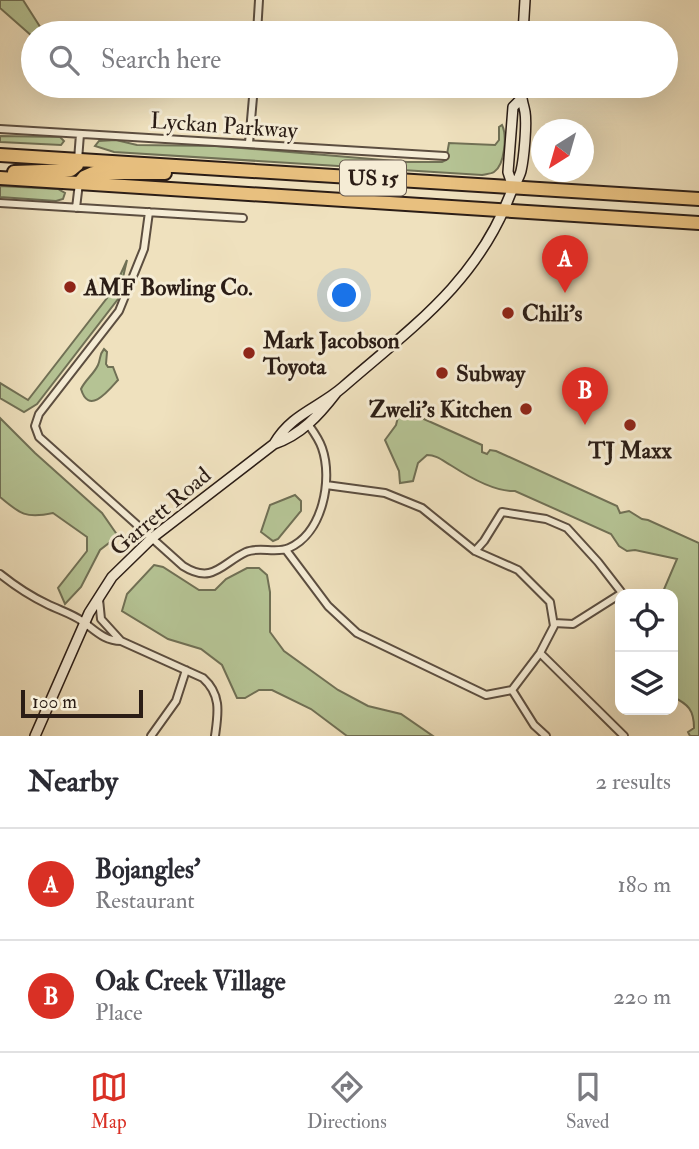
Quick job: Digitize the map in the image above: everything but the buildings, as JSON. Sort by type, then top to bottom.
[{"type":"highway","name":"US 15","points":[[0,155],[699,199]]},
{"type":"highway","points":[[0,175],[71,170],[78,160]]},
{"type":"highway","points":[[79,183],[93,173],[168,173],[232,169]]},
{"type":"highway","name":"US 15","points":[[0,175],[79,183],[699,223]]},
{"type":"street","points":[[258,21],[259,0]]},
{"type":"street","points":[[524,21],[525,0]]},
{"type":"street","points":[[249,143],[253,98]]},
{"type":"street","name":"Garrett Road","points":[[274,444],[282,429],[336,393],[425,318],[452,291],[480,255],[504,211],[513,187],[509,172],[513,107],[520,98]]},
{"type":"street","name":"Lyckan Parkway","points":[[0,129],[445,156]]},
{"type":"street","points":[[78,160],[80,134]]},
{"type":"street","points":[[76,208],[79,183]]},
{"type":"street","points":[[0,203],[243,218]]},
{"type":"street","points":[[149,212],[145,248],[119,311],[39,414],[36,432],[45,444],[183,566],[200,573],[217,571],[248,551],[286,550],[303,539],[316,519],[326,485],[322,448],[308,424]]},
{"type":"street","name":"Garrett Road","points":[[35,736],[84,622],[119,569],[152,538],[274,444],[289,439],[318,416],[336,393]]},
{"type":"street","points":[[286,550],[328,606],[357,633],[486,695],[512,690],[540,653],[554,626],[550,602],[518,570],[475,551],[422,508],[385,493],[326,485]]},
{"type":"street","points":[[475,551],[502,512],[546,519],[567,528],[622,593],[573,624],[554,623]]},
{"type":"street","points":[[0,574],[29,595],[84,622],[91,631],[112,641],[121,641]]},
{"type":"street","points":[[99,596],[101,620],[121,641],[203,678],[215,693],[218,713],[215,736]]},
{"type":"street","points":[[540,653],[624,736]]},
{"type":"street","points":[[152,736],[176,701],[186,670]]},
{"type":"street","points":[[512,690],[534,725],[546,736]]},
{"type":"green space","points":[[0,0],[23,0],[36,21],[21,21],[21,26],[0,8]]},
{"type":"green space","points":[[502,125],[505,142],[501,163],[494,172],[482,175],[114,152],[95,146],[99,141],[116,140],[137,145],[217,146],[407,162],[442,162],[446,160],[449,143],[495,145],[499,140],[499,127]]},
{"type":"green space","points":[[0,136],[60,137],[64,141],[61,145],[0,142]]},
{"type":"green space","points":[[0,186],[58,189],[65,193],[63,199],[56,201],[0,197]]},
{"type":"green space","points":[[127,260],[118,299],[37,404],[24,412],[0,398],[0,383],[28,400],[114,289]]},
{"type":"green space","points":[[104,349],[107,352],[106,364],[113,367],[118,380],[99,398],[89,400],[81,389],[99,363]]},
{"type":"green space","points":[[406,411],[482,445],[482,452],[487,454],[490,450],[496,451],[617,506],[620,513],[629,511],[699,543],[699,736],[690,736],[688,732],[694,728],[693,717],[686,705],[678,700],[678,589],[664,589],[677,559],[635,550],[627,551],[619,546],[611,534],[515,491],[482,483],[434,456],[427,455],[418,463],[413,481],[400,483],[399,471],[385,440],[396,425],[398,417]]},
{"type":"green space","points":[[0,418],[102,513],[118,536],[100,550],[81,587],[65,604],[58,588],[87,551],[87,537],[53,513],[24,514],[0,497]]},
{"type":"green space","points":[[295,495],[301,501],[301,511],[278,539],[273,541],[261,532],[270,505]]},
{"type":"green space","points":[[154,565],[163,567],[199,590],[215,590],[226,579],[247,568],[259,568],[267,575],[270,592],[270,632],[284,651],[338,690],[368,706],[401,714],[433,736],[347,736],[311,709],[272,690],[259,690],[245,698],[237,698],[222,665],[201,649],[168,639],[122,611],[127,594]]},
{"type":"place","name":"AMF Bowling Co.","points":[[70,287]]},
{"type":"place","name":"Bojangles'","points":[[565,293]]},
{"type":"place","name":"Chili's","points":[[508,313]]},
{"type":"place","name":"Mark Jacobson Toyota","points":[[249,353]]},
{"type":"place","name":"Subway","points":[[442,373]]},
{"type":"place","name":"Zweli's Kitchen","points":[[526,409]]},
{"type":"place","name":"Oak Creek Village","points":[[585,425]]},
{"type":"place","name":"TJ Maxx","points":[[630,425]]}]
